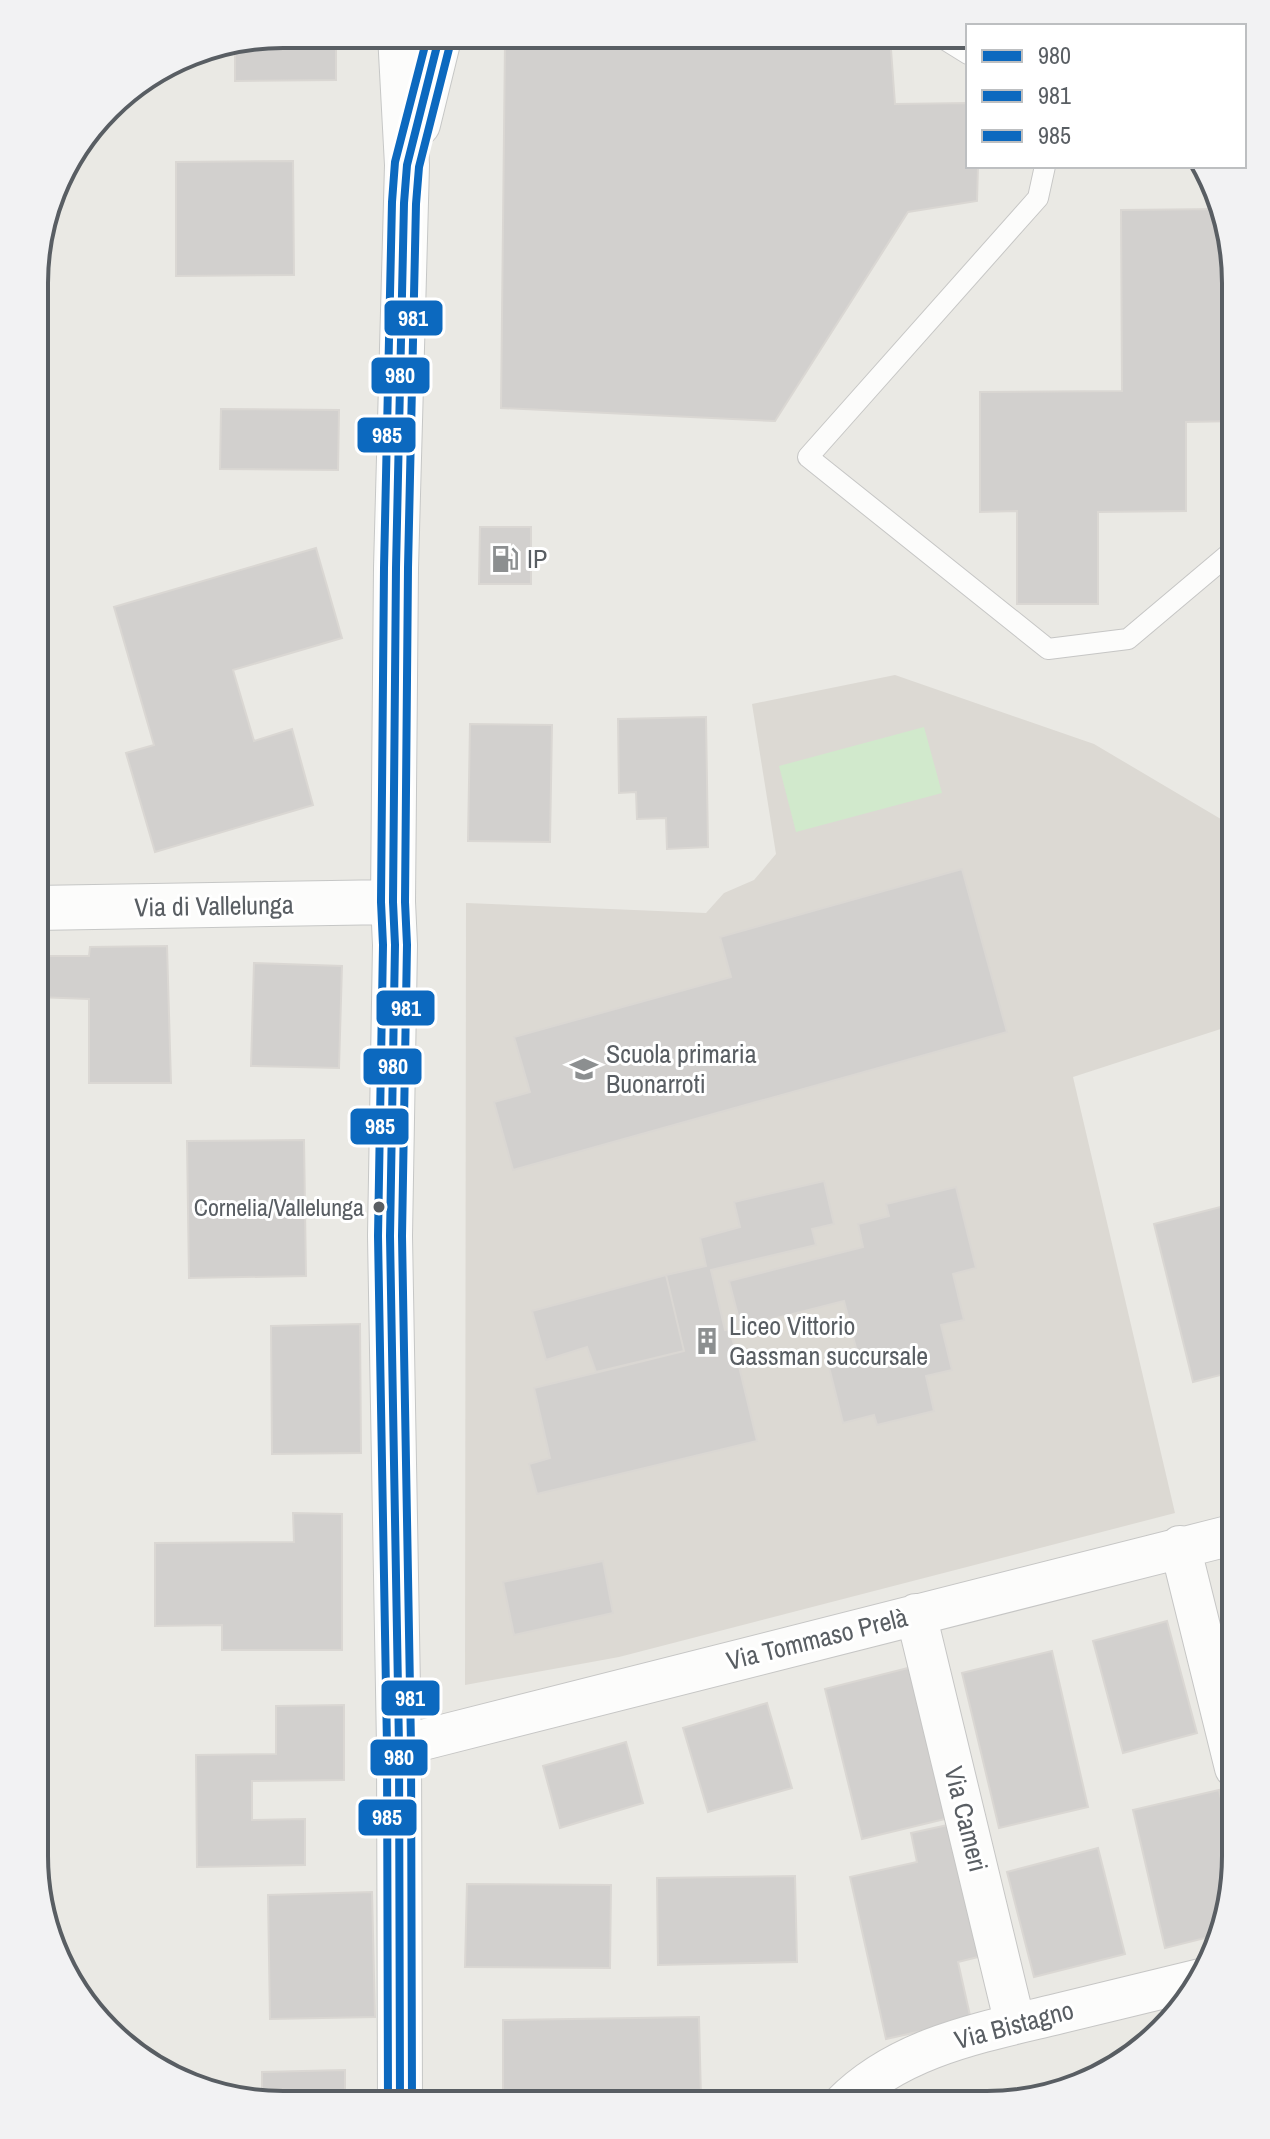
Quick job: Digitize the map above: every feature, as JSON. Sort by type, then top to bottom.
[{"type":"street","points":[[400,2091],[399,1746],[390,1236],[396,568],[407,165],[401,49]]},
{"type":"street","points":[[407,165],[436,49]]},
{"type":"street","name":"Via di Vallelunga","points":[[48,908],[393,902]]},
{"type":"street","name":"Via Tommaso Prelà","points":[[399,1746],[1221,1537]]},
{"type":"street","points":[[1180,1546],[1221,1712]]},
{"type":"street","name":"Via Cameri","points":[[916,1614],[1015,2024]]},
{"type":"street","name":"Via Bistagno","points":[[858,2091],[917,2054],[1015,2024],[1184,1983]]},
{"type":"lane","points":[[1045,168],[1038,198],[808,457],[1048,649],[1128,639],[1222,560]]},
{"type":"shaded area","points":[[895,675],[1094,744],[1222,820],[1222,1029],[1073,1077],[1175,1513],[619,1657],[465,1685],[466,903],[706,913],[724,893],[754,880],[776,854],[752,704]]},
{"type":"green space","points":[[924,727],[942,793],[796,832],[779,766]]},
{"type":"building","points":[[891,48],[895,104],[966,103],[966,168],[978,168],[977,201],[908,212],[775,421],[501,408],[505,49]]},
{"type":"building","points":[[267,49],[336,49],[336,80],[235,81],[235,53]]},
{"type":"building","points":[[293,161],[294,275],[176,276],[176,162]]},
{"type":"building","points":[[1210,209],[1217,237],[1222,283],[1222,421],[1186,422],[1186,511],[1098,512],[1098,604],[1017,604],[1017,511],[980,512],[980,392],[1122,391],[1121,210]]},
{"type":"building","points":[[221,409],[339,410],[338,470],[220,469]]},
{"type":"building","points":[[480,527],[531,527],[531,584],[479,584]]},
{"type":"building","points":[[316,548],[342,638],[233,670],[254,741],[292,729],[313,805],[155,852],[126,753],[154,745],[114,607]]},
{"type":"building","points":[[706,717],[708,847],[667,849],[666,818],[637,819],[636,792],[619,793],[618,719]]},
{"type":"building","points":[[470,724],[552,725],[550,842],[468,841]]},
{"type":"building","points":[[962,869],[1007,1032],[513,1170],[494,1102],[530,1092],[514,1037],[731,977],[720,937]]},
{"type":"building","points":[[167,946],[171,1083],[89,1083],[89,999],[48,997],[48,956],[89,956],[90,947]]},
{"type":"building","points":[[254,963],[342,966],[339,1068],[251,1066]]},
{"type":"building","points":[[304,1140],[306,1276],[189,1278],[187,1141]]},
{"type":"building","name":"Liceo Vittorio Gassman succursale","points":[[824,1181],[834,1224],[812,1229],[816,1245],[711,1270],[725,1330],[730,1329],[757,1441],[537,1494],[529,1464],[550,1458],[534,1388],[684,1351],[666,1275],[706,1266],[700,1238],[740,1227],[734,1202]]},
{"type":"building","name":"Liceo Vittorio Gassman succursale","points":[[956,1187],[976,1268],[953,1274],[964,1320],[941,1325],[952,1370],[926,1376],[934,1411],[877,1425],[874,1415],[843,1423],[826,1355],[856,1348],[844,1301],[741,1327],[729,1281],[863,1247],[858,1224],[889,1216],[886,1204]]},
{"type":"building","points":[[1221,1207],[1221,1375],[1193,1382],[1154,1224]]},
{"type":"building","points":[[666,1275],[684,1351],[596,1372],[587,1347],[546,1360],[532,1311]]},
{"type":"building","points":[[360,1324],[361,1453],[272,1454],[271,1326]]},
{"type":"building","points":[[293,1513],[342,1514],[342,1650],[222,1650],[222,1625],[155,1626],[155,1543],[294,1542]]},
{"type":"building","points":[[603,1561],[613,1613],[514,1635],[503,1582]]},
{"type":"building","points":[[1167,1621],[1197,1733],[1123,1753],[1093,1641]]},
{"type":"building","points":[[1052,1651],[1088,1807],[999,1828],[962,1673]]},
{"type":"building","points":[[912,1667],[949,1818],[862,1839],[825,1689]]},
{"type":"building","points":[[767,1703],[792,1788],[708,1812],[683,1728]]},
{"type":"building","points":[[344,1705],[344,1780],[252,1781],[252,1820],[305,1819],[305,1865],[197,1867],[196,1755],[276,1754],[276,1706]]},
{"type":"building","points":[[626,1742],[643,1803],[560,1828],[543,1766]]},
{"type":"building","points":[[1219,1790],[1221,1872],[1208,1937],[1165,1948],[1133,1810]]},
{"type":"building","points":[[957,1823],[986,1955],[958,1962],[971,2020],[886,2039],[850,1877],[917,1862],[911,1833]]},
{"type":"building","points":[[1098,1848],[1125,1954],[1034,1977],[1007,1872]]},
{"type":"building","points":[[795,1876],[797,1962],[658,1965],[657,1878]]},
{"type":"building","points":[[467,1884],[611,1885],[610,1968],[465,1967]]},
{"type":"building","points":[[372,1892],[375,2017],[270,2019],[268,1895]]},
{"type":"building","points":[[699,2017],[701,2091],[503,2091],[503,2020]]},
{"type":"building","points":[[345,2070],[345,2091],[262,2090],[262,2072]]},
{"type":"transit line","name":"985","points":[[388,2091],[387,1746],[378,1236],[384,568],[395,162],[424,49]]},
{"type":"transit line","name":"980","points":[[400,2091],[399,1746],[390,1236],[396,568],[404,203],[407,165],[436,49]]},
{"type":"transit line","name":"981","points":[[412,2091],[411,1746],[402,1236],[408,568],[416,204],[419,167],[449,49]]},
{"type":"place","name":"IP","points":[[505,559]]},
{"type":"place","name":"Scuola primaria Buonarroti","points":[[584,1069]]},
{"type":"place","name":"Cornelia/Vallelunga","points":[[379,1207]]},
{"type":"place","name":"Liceo Vittorio Gassman succursale","points":[[707,1341]]}]
